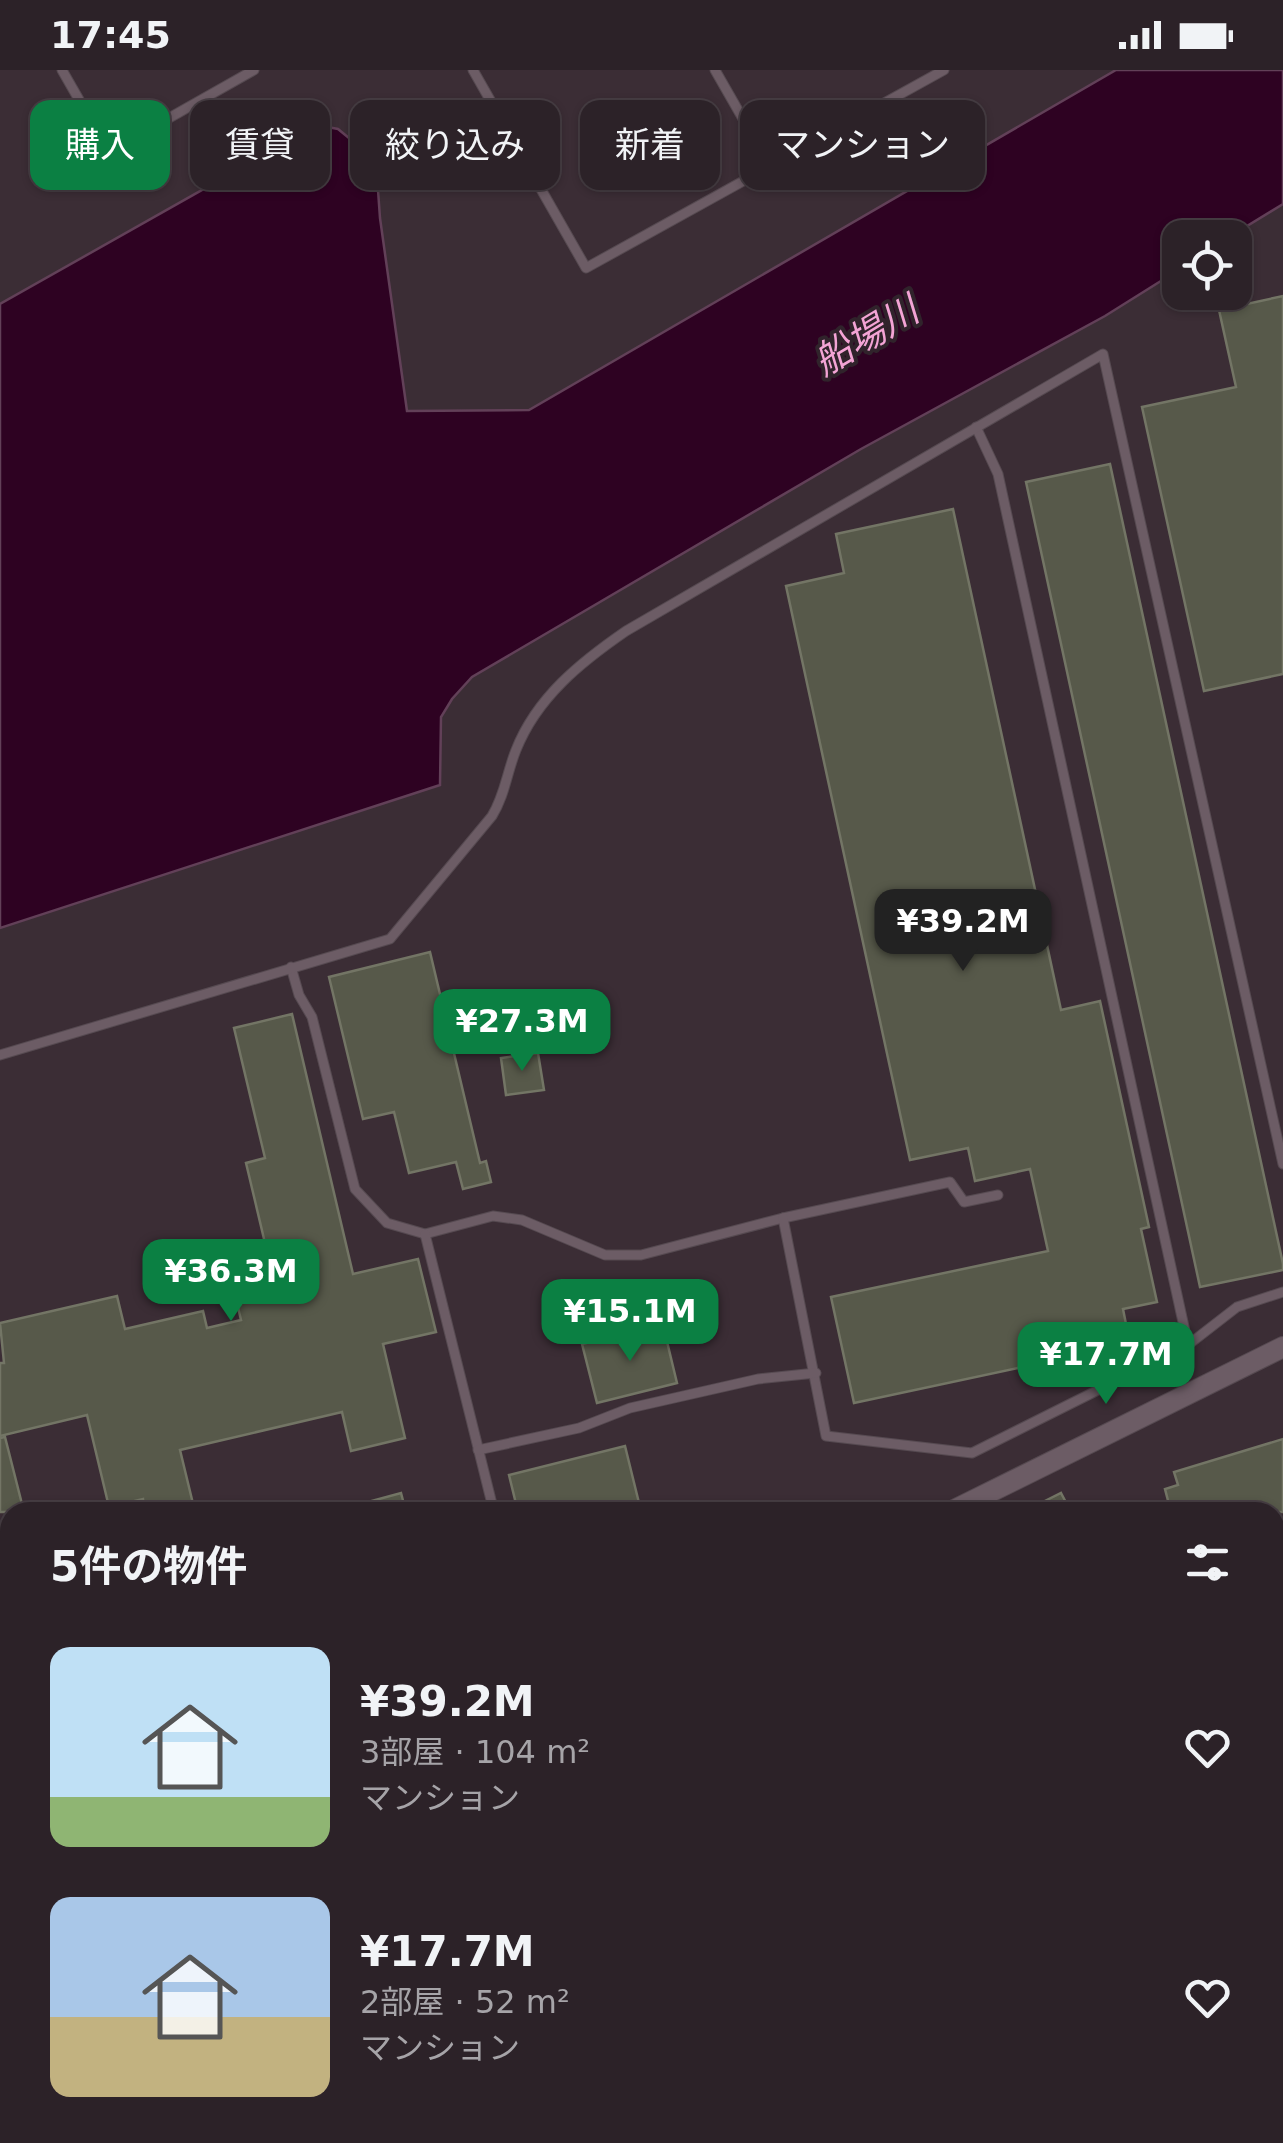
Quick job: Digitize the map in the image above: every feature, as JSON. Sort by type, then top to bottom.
[{"type":"street","points":[[970,1502],[1283,1346]]},
{"type":"lane","points":[[62,70],[109,152],[254,70]]},
{"type":"lane","points":[[474,70],[586,268],[740,183]]},
{"type":"lane","points":[[716,70],[740,113]]},
{"type":"lane","points":[[889,100],[943,70]]},
{"type":"lane","points":[[0,1056],[390,939],[492,816],[501,802],[525,728],[554,689],[588,657],[626,631],[1103,354],[1283,1164]]},
{"type":"lane","points":[[976,427],[998,474],[1188,1344]]},
{"type":"lane","points":[[291,967],[299,995],[312,1018],[355,1189],[387,1223],[425,1234],[493,1216],[522,1220],[605,1255],[642,1255],[783,1218],[950,1182],[964,1202],[998,1195]]},
{"type":"lane","points":[[783,1218],[826,1436],[972,1453],[1188,1344],[1237,1307],[1283,1292]]},
{"type":"lane","points":[[425,1234],[491,1502]]},
{"type":"lane","points":[[478,1450],[579,1428],[630,1408],[758,1378],[816,1373]]},
{"type":"water","name":"船場川","points":[[1116,70],[1283,70],[1283,204],[1252,223],[1162,220],[1162,280],[1105,316],[861,449],[472,677],[441,717],[440,785],[0,928],[0,304],[202,190],[330,190],[330,127],[338,129],[350,139],[350,190],[378,190],[407,411],[529,410],[909,190],[985,190],[985,146]]},
{"type":"building","points":[[1283,296],[1283,674],[1204,691],[1142,407],[1236,387],[1219,310],[1252,310],[1252,303]]},
{"type":"building","points":[[1110,464],[1283,1264],[1283,1270],[1200,1287],[1026,482]]},
{"type":"building","points":[[953,509],[1061,1010],[1100,1001],[1149,1227],[1141,1229],[1157,1302],[1123,1309],[1130,1344],[854,1403],[831,1297],[1048,1251],[1030,1169],[975,1181],[968,1148],[910,1160],[786,586],[844,573],[836,534]]},
{"type":"building","points":[[430,952],[480,1163],[486,1161],[491,1182],[463,1189],[456,1162],[409,1173],[394,1112],[363,1119],[329,977]]},
{"type":"building","points":[[292,1014],[353,1274],[418,1259],[436,1332],[383,1344],[405,1438],[351,1451],[342,1412],[180,1450],[193,1502],[108,1502],[87,1415],[0,1436],[0,1363],[4,1363],[0,1323],[117,1296],[125,1329],[203,1311],[207,1328],[241,1320],[229,1269],[269,1260],[246,1163],[265,1158],[234,1028]]},
{"type":"building","points":[[538,1053],[544,1090],[506,1095],[501,1058]]},
{"type":"building","points":[[663,1325],[677,1383],[597,1403],[582,1344]]},
{"type":"building","points":[[5,1437],[21,1502],[0,1502],[0,1438]]},
{"type":"building","points":[[1283,1439],[1283,1502],[1168,1502],[1165,1489],[1178,1485],[1174,1472]]},
{"type":"building","points":[[625,1446],[639,1502],[516,1502],[509,1475]]},
{"type":"building","points":[[401,1493],[403,1502],[368,1502]]},
{"type":"building","points":[[1061,1493],[1066,1502],[1043,1502]]}]
